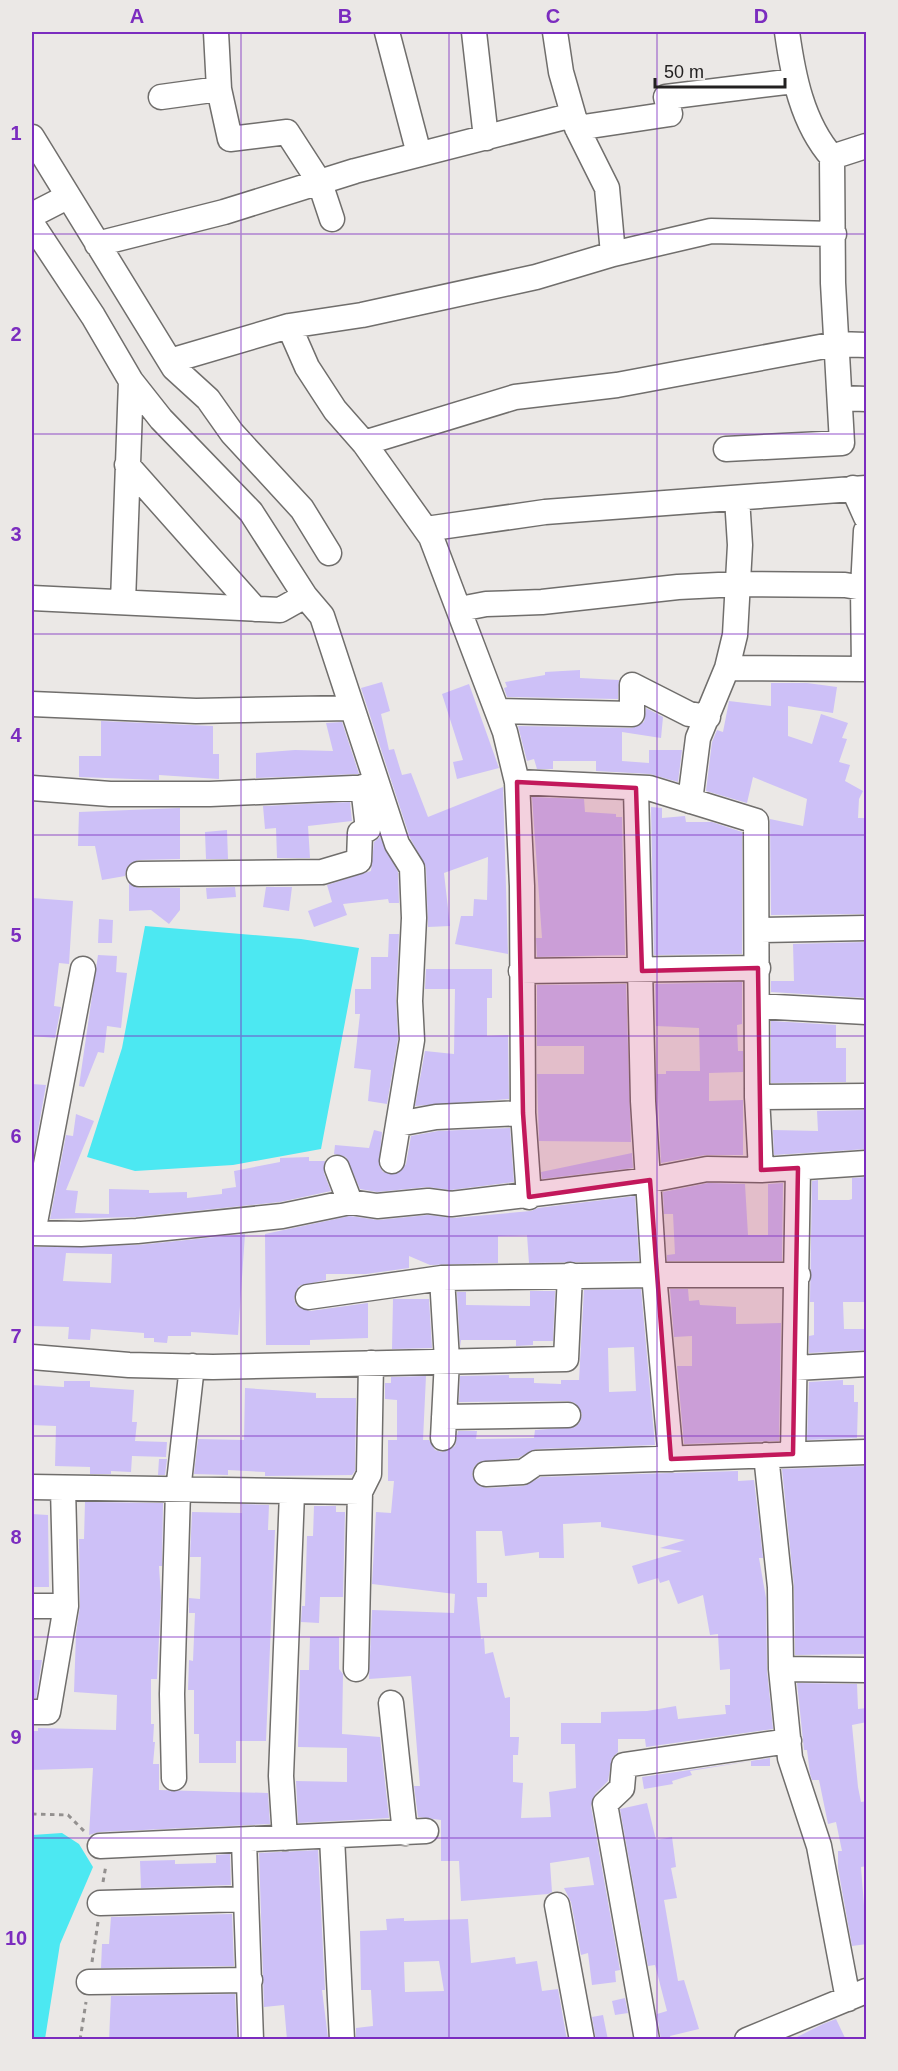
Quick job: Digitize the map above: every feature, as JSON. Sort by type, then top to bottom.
[{"type":"street","points":[[216,32],[219,89],[230,139],[287,132],[320,183],[332,219]]},
{"type":"street","points":[[387,32],[419,154]]},
{"type":"street","points":[[474,32],[486,138]]},
{"type":"street","points":[[555,32],[561,72],[575,122],[606,188],[613,254]]},
{"type":"street","points":[[726,449],[842,443],[836,344],[832,157],[817,140],[794,81],[787,32]]},
{"type":"street","points":[[97,244],[224,212],[419,154],[486,138],[575,122],[670,114],[666,97],[794,81]]},
{"type":"street","points":[[161,97],[219,89]]},
{"type":"street","points":[[32,137],[170,361],[208,399],[232,433],[302,509],[328,553]]},
{"type":"street","points":[[832,157],[867,146]]},
{"type":"street","points":[[32,215],[67,197]]},
{"type":"street","points":[[32,224],[93,316],[131,381],[161,419],[251,512],[305,596],[322,616],[343,677],[370,787],[397,844],[412,868],[414,918],[410,1001],[412,1040],[392,1161]]},
{"type":"street","points":[[170,361],[289,326],[362,315],[536,277],[613,254],[711,231],[834,234]]},
{"type":"street","points":[[289,326],[307,367],[330,402],[364,443],[426,529],[460,609],[498,711],[517,782],[522,886],[523,1113],[529,1197]]},
{"type":"street","points":[[364,443],[515,396],[617,385],[836,344],[867,345]]},
{"type":"street","points":[[123,602],[131,381]]},
{"type":"street","points":[[840,398],[867,399]]},
{"type":"street","points":[[127,465],[255,609]]},
{"type":"street","points":[[426,529],[545,512],[860,488],[867,517]]},
{"type":"street","points":[[690,801],[698,738],[728,668],[735,635],[740,584],[737,498]]},
{"type":"street","points":[[728,668],[864,669],[863,588],[867,531]]},
{"type":"street","points":[[460,609],[486,604],[542,602],[678,587],[740,584],[846,585],[863,588]]},
{"type":"street","points":[[32,598],[280,610],[305,596]]},
{"type":"street","points":[[498,711],[632,714],[632,685],[689,714],[708,717]]},
{"type":"street","points":[[32,704],[196,711],[350,708]]},
{"type":"street","points":[[517,782],[649,788],[756,821],[758,1097],[761,1170]]},
{"type":"street","points":[[32,788],[110,794],[210,794],[370,787]]},
{"type":"street","points":[[139,874],[322,872],[359,861],[360,833],[368,829],[370,787]]},
{"type":"street","points":[[636,788],[642,971],[643,1101],[650,1180],[654,1275],[671,1459]]},
{"type":"street","points":[[757,930],[867,928]]},
{"type":"street","points":[[521,971],[758,968]]},
{"type":"street","points":[[82,969],[32,1233],[81,1234],[137,1231],[282,1216],[350,1202],[377,1206],[428,1201],[452,1204],[529,1197],[650,1180],[707,1169],[761,1170],[867,1163]]},
{"type":"street","points":[[758,1006],[867,1012]]},
{"type":"street","points":[[758,1097],[867,1096]]},
{"type":"street","points":[[398,1124],[436,1117],[523,1113]]},
{"type":"street","points":[[337,1168],[350,1202]]},
{"type":"street","points":[[794,1454],[798,1168]]},
{"type":"street","points":[[308,1297],[442,1278],[570,1275],[798,1275]]},
{"type":"street","points":[[32,1357],[129,1365],[192,1366],[566,1359],[570,1275]]},
{"type":"street","points":[[442,1278],[447,1360],[444,1427],[568,1415]]},
{"type":"street","points":[[356,1669],[360,1492],[369,1474],[370,1363]]},
{"type":"street","points":[[796,1368],[867,1364]]},
{"type":"street","points":[[174,1778],[173,1682],[178,1491],[192,1366]]},
{"type":"street","points":[[486,1474],[523,1472],[536,1463],[867,1452]]},
{"type":"street","points":[[747,2040],[858,1995],[819,1846],[790,1758],[782,1669],[780,1587],[766,1455]]},
{"type":"street","points":[[32,1487],[292,1493],[360,1492]]},
{"type":"street","points":[[32,1712],[48,1713],[66,1606],[63,1488]]},
{"type":"street","points":[[285,1838],[281,1787],[282,1718],[292,1493]]},
{"type":"street","points":[[32,1606],[66,1606]]},
{"type":"street","points":[[782,1669],[867,1670]]},
{"type":"street","points":[[100,1846],[415,1832],[391,1704]]},
{"type":"street","points":[[647,2040],[605,1804],[622,1788],[624,1765],[789,1741]]},
{"type":"street","points":[[332,1837],[342,2040]]},
{"type":"street","points":[[244,1841],[251,2040]]},
{"type":"street","points":[[100,1903],[245,1899]]},
{"type":"street","points":[[557,1905],[582,2040]]},
{"type":"street","points":[[88,1983],[250,1980]]},
{"type":"path","points":[[32,1814],[68,1815],[100,1846],[106,1865],[80,2040]]},
{"type":"highlighted area","points":[[517,782],[636,788],[642,971],[758,968],[761,1170],[798,1168],[793,1454],[671,1459],[650,1180],[529,1197],[523,1113]]},
{"type":"water","points":[[145,926],[301,939],[359,948],[321,1149],[233,1165],[135,1171],[87,1157],[122,1048]]},
{"type":"water","points":[[62,1833],[79,1844],[93,1867],[60,1944],[45,2039],[32,2039],[32,1835]]},
{"type":"building","points":[[580,670],[580,678],[619,680],[618,699],[507,697],[504,688],[507,687],[505,682],[545,675],[545,672]]},
{"type":"building","points":[[382,682],[390,711],[381,714],[389,750],[394,749],[402,775],[411,773],[428,817],[503,787],[508,954],[455,944],[461,916],[473,916],[474,899],[487,900],[488,857],[444,873],[450,926],[428,927],[426,867],[410,838],[361,688]]},
{"type":"building","points":[[771,683],[807,683],[837,687],[833,713],[788,706],[788,736],[812,744],[821,714],[848,723],[842,738],[847,739],[839,762],[850,765],[845,781],[863,791],[859,799],[858,818],[867,818],[867,914],[771,915],[770,819],[803,826],[807,799],[753,777],[747,803],[706,791],[712,742],[717,730],[723,732],[729,701],[771,706]]},
{"type":"building","points":[[469,684],[499,768],[457,779],[453,762],[463,760],[442,694]]},
{"type":"building","points":[[646,708],[663,717],[661,738],[622,732],[622,761],[649,763],[649,750],[682,750],[678,782],[650,774],[596,771],[596,761],[553,761],[553,769],[537,769],[534,759],[527,761],[518,726],[632,728],[644,722]]},
{"type":"building","points":[[101,721],[213,726],[213,754],[219,754],[219,779],[159,775],[159,780],[79,777],[79,756],[101,756]]},
{"type":"building","points":[[342,722],[359,774],[256,778],[256,753],[295,750],[333,751],[326,723]]},
{"type":"building","points":[[532,797],[584,799],[585,812],[616,814],[616,817],[622,817],[625,955],[537,957],[536,938],[542,938]]},
{"type":"building","points":[[350,802],[352,821],[308,826],[310,858],[277,858],[276,828],[265,829],[263,806]]},
{"type":"building","points":[[651,807],[662,808],[662,818],[685,816],[686,822],[712,822],[742,832],[742,954],[654,955]]},
{"type":"building","points":[[180,808],[180,859],[138,860],[127,867],[125,876],[102,880],[95,846],[78,846],[79,812]]},
{"type":"building","points":[[227,830],[228,859],[206,859],[205,832]]},
{"type":"building","points":[[380,837],[398,872],[399,903],[389,903],[388,899],[343,904],[347,915],[314,927],[308,911],[332,902],[327,885],[371,871],[374,842]]},
{"type":"building","points":[[129,883],[139,888],[180,888],[180,910],[169,924],[151,910],[129,911]]},
{"type":"building","points":[[235,887],[236,897],[207,899],[206,888]]},
{"type":"building","points":[[266,887],[292,887],[289,911],[263,907]]},
{"type":"building","points":[[32,898],[73,901],[69,964],[59,963],[54,1006],[61,1007],[55,1038],[32,1036]]},
{"type":"building","points":[[99,919],[113,920],[112,943],[98,943]]},
{"type":"building","points":[[389,934],[399,934],[396,1000],[398,1039],[387,1104],[368,1101],[371,1070],[354,1068],[360,1014],[355,1014],[355,989],[371,989],[371,957],[388,957]]},
{"type":"building","points":[[867,942],[867,998],[771,992],[771,981],[794,981],[793,944]]},
{"type":"building","points":[[98,955],[117,956],[116,972],[127,973],[121,1028],[107,1026],[104,1053],[98,1052],[84,1087],[79,1086]]},
{"type":"building","points":[[426,969],[492,969],[492,998],[487,998],[487,1036],[508,1035],[509,1099],[415,1106],[425,1051],[454,1054],[455,989],[425,989]]},
{"type":"building","points":[[742,982],[742,1024],[737,1025],[738,1051],[743,1051],[743,1072],[709,1073],[709,1101],[743,1100],[743,1155],[705,1155],[661,1163],[657,1074],[666,1074],[666,1071],[700,1071],[699,1028],[656,1026],[655,984]]},
{"type":"building","points":[[626,984],[631,1142],[539,1141],[537,1074],[584,1074],[584,1046],[537,1046],[537,985]]},
{"type":"building","points":[[771,1021],[836,1025],[836,1048],[846,1048],[846,1082],[771,1083]]},
{"type":"building","points":[[32,1084],[46,1085],[32,1164]]},
{"type":"building","points":[[867,1110],[867,1149],[774,1155],[773,1130],[818,1131],[817,1111]]},
{"type":"building","points":[[76,1114],[94,1121],[66,1190],[78,1191],[75,1213],[109,1214],[109,1189],[149,1190],[149,1193],[187,1192],[187,1198],[222,1194],[222,1189],[236,1187],[234,1171],[280,1162],[280,1158],[309,1157],[309,1161],[325,1161],[324,1173],[331,1191],[280,1202],[136,1217],[50,1219],[66,1135],[73,1136]]},
{"type":"building","points":[[510,1128],[514,1182],[451,1190],[427,1187],[377,1192],[360,1189],[346,1157],[334,1154],[335,1145],[369,1148],[374,1130],[382,1132],[379,1165],[383,1172],[396,1174],[406,1164],[411,1136],[438,1131]]},
{"type":"building","points":[[632,1153],[633,1168],[542,1179],[541,1172]]},
{"type":"building","points":[[867,1177],[867,1302],[843,1302],[844,1329],[867,1329],[867,1350],[809,1353],[809,1336],[814,1335],[814,1302],[810,1302],[812,1181],[818,1180],[818,1200],[849,1200],[852,1199],[852,1178]]},
{"type":"building","points":[[708,1183],[745,1184],[748,1235],[768,1235],[768,1184],[783,1183],[782,1261],[667,1261],[667,1255],[675,1254],[673,1214],[664,1214],[663,1192]]},
{"type":"building","points":[[635,1196],[639,1261],[529,1263],[527,1235],[498,1236],[498,1263],[430,1265],[409,1256],[409,1268],[366,1274],[326,1274],[326,1280],[299,1286],[294,1298],[296,1305],[310,1311],[368,1303],[368,1338],[310,1340],[310,1345],[266,1345],[265,1234],[350,1216],[378,1220],[428,1215],[453,1218],[531,1211],[538,1208]]},
{"type":"building","points":[[245,1234],[238,1335],[191,1332],[191,1336],[168,1336],[167,1343],[154,1342],[154,1338],[144,1338],[144,1333],[91,1329],[90,1340],[68,1339],[69,1327],[32,1326],[32,1247],[138,1245]],"holes":[[[66,1253],[112,1254],[111,1283],[63,1281]]]},
{"type":"building","points":[[641,1289],[655,1445],[536,1449],[518,1458],[479,1462],[474,1467],[472,1475],[479,1486],[487,1488],[524,1486],[541,1477],[738,1471],[738,1481],[754,1480],[763,1558],[759,1558],[766,1598],[767,1670],[773,1729],[646,1747],[645,1739],[618,1739],[618,1752],[612,1758],[608,1781],[595,1794],[591,1806],[620,1970],[615,1971],[616,1982],[592,1985],[588,1953],[581,1955],[571,1902],[564,1888],[594,1885],[589,1857],[550,1863],[552,1892],[548,1894],[461,1901],[459,1861],[441,1861],[441,1820],[418,1817],[414,1786],[420,1786],[411,1676],[369,1679],[372,1610],[454,1613],[455,1594],[372,1584],[376,1512],[391,1513],[394,1481],[388,1481],[388,1440],[397,1440],[397,1400],[385,1399],[385,1383],[391,1383],[391,1377],[426,1376],[423,1440],[429,1440],[435,1450],[442,1452],[455,1446],[458,1431],[477,1431],[476,1439],[534,1438],[535,1430],[575,1427],[580,1422],[582,1414],[575,1403],[568,1401],[459,1402],[460,1376],[509,1375],[509,1378],[534,1378],[534,1383],[561,1384],[561,1380],[579,1380],[584,1290]],"holes":[[[634,1347],[636,1391],[609,1392],[608,1348]],[[601,1522],[601,1527],[685,1540],[660,1548],[682,1551],[632,1566],[638,1584],[658,1578],[660,1583],[669,1580],[678,1604],[703,1595],[710,1635],[718,1634],[720,1670],[730,1669],[730,1705],[725,1705],[726,1714],[678,1719],[676,1706],[647,1711],[601,1712],[601,1723],[561,1723],[561,1744],[575,1744],[576,1788],[549,1792],[551,1817],[521,1818],[523,1783],[513,1782],[513,1755],[518,1755],[519,1737],[510,1737],[510,1697],[505,1698],[493,1652],[485,1654],[484,1638],[481,1639],[477,1597],[487,1597],[487,1583],[477,1583],[476,1531],[502,1531],[505,1556],[539,1552],[539,1558],[564,1558],[563,1524]]]},
{"type":"building","points":[[670,1289],[688,1289],[689,1301],[699,1300],[700,1305],[736,1307],[736,1324],[781,1323],[779,1441],[684,1444],[677,1366],[692,1366],[692,1336],[674,1337]]},
{"type":"building","points":[[530,1291],[555,1291],[553,1341],[533,1341],[533,1345],[516,1346],[516,1340],[461,1340],[460,1347],[457,1292],[466,1292],[466,1305],[530,1306]]},
{"type":"building","points":[[393,1299],[429,1299],[432,1348],[392,1349]]},
{"type":"building","points":[[843,1380],[843,1385],[854,1385],[854,1402],[858,1402],[857,1438],[807,1440],[809,1382]]},
{"type":"building","points":[[64,1381],[90,1381],[90,1387],[134,1390],[132,1422],[137,1422],[135,1441],[167,1442],[166,1457],[132,1456],[131,1472],[111,1471],[111,1474],[90,1474],[90,1467],[55,1466],[56,1426],[32,1425],[32,1385],[64,1387]]},
{"type":"building","points":[[245,1388],[316,1393],[316,1398],[356,1398],[355,1471],[352,1475],[265,1476],[265,1472],[228,1470],[228,1475],[194,1474],[198,1439],[244,1440]]},
{"type":"building","points":[[159,1459],[167,1459],[165,1475],[158,1475]]},
{"type":"building","points":[[867,1466],[867,1654],[795,1655],[794,1586],[782,1469]]},
{"type":"building","points":[[85,1502],[163,1503],[162,1566],[159,1566],[161,1597],[157,1679],[151,1679],[151,1724],[154,1724],[153,1742],[155,1742],[153,1764],[159,1764],[159,1790],[268,1793],[270,1824],[99,1832],[89,1835],[93,1768],[32,1770],[32,1731],[38,1731],[38,1728],[116,1730],[117,1695],[74,1692],[76,1633],[80,1606],[79,1539],[84,1539]]},
{"type":"building","points":[[242,1504],[269,1505],[268,1530],[275,1530],[266,1741],[236,1741],[236,1763],[199,1763],[199,1734],[194,1734],[194,1690],[188,1690],[189,1660],[193,1661],[195,1613],[189,1613],[189,1598],[200,1599],[201,1557],[190,1557],[192,1512],[242,1513]]},
{"type":"building","points":[[314,1506],[336,1506],[336,1512],[345,1512],[343,1597],[320,1597],[319,1623],[301,1622],[302,1606],[305,1606],[307,1536],[313,1536]]},
{"type":"building","points":[[32,1514],[48,1515],[49,1587],[32,1587]]},
{"type":"building","points":[[310,1637],[339,1637],[339,1669],[343,1674],[342,1734],[380,1737],[389,1818],[298,1823],[296,1781],[347,1782],[347,1748],[298,1747],[300,1670],[309,1670]]},
{"type":"building","points":[[32,1660],[42,1660],[36,1698],[32,1698]]},
{"type":"building","points":[[797,1683],[857,1684],[858,1709],[867,1708],[867,1722],[852,1725],[858,1787],[861,1802],[867,1801],[867,1866],[861,1867],[867,1944],[852,1946],[838,1868],[838,1851],[842,1851],[836,1822],[828,1824],[819,1780],[812,1780],[810,1774],[807,1750],[804,1750]]},
{"type":"building","points":[[770,1758],[770,1766],[751,1766],[751,1761],[690,1771],[692,1775],[672,1781],[673,1784],[644,1789],[642,1777]]},
{"type":"building","points":[[647,1803],[656,1840],[672,1837],[676,1867],[671,1868],[677,1898],[664,1900],[678,1981],[684,1980],[699,2029],[670,2036],[671,2040],[661,2040],[657,2014],[667,2011],[655,1965],[648,1966],[620,1809]]},
{"type":"building","points":[[318,1850],[325,1990],[322,1990],[328,2038],[287,2040],[284,2005],[264,2007],[259,1853]]},
{"type":"building","points":[[230,1854],[231,1885],[141,1888],[140,1861],[175,1860],[175,1864],[216,1863],[216,1855]]},
{"type":"building","points":[[232,1914],[234,1966],[101,1968],[102,1944],[109,1944],[111,1917]]},
{"type":"building","points":[[404,1918],[404,1921],[468,1919],[471,1963],[515,1957],[516,1964],[537,1961],[542,1991],[558,1989],[567,2040],[557,2040],[556,2037],[541,2040],[356,2040],[356,2028],[373,2026],[371,1990],[361,1990],[360,1931],[387,1930],[386,1919]],"holes":[[[439,1961],[444,1991],[405,1992],[404,1962]]]},
{"type":"building","points":[[235,1994],[237,2040],[109,2040],[111,1996]]},
{"type":"building","points":[[625,1998],[628,2013],[615,2015],[612,2001]]},
{"type":"building","points":[[603,2015],[608,2040],[596,2040],[592,2017]]},
{"type":"building","points":[[836,2019],[846,2040],[791,2040],[823,2024]]}]
